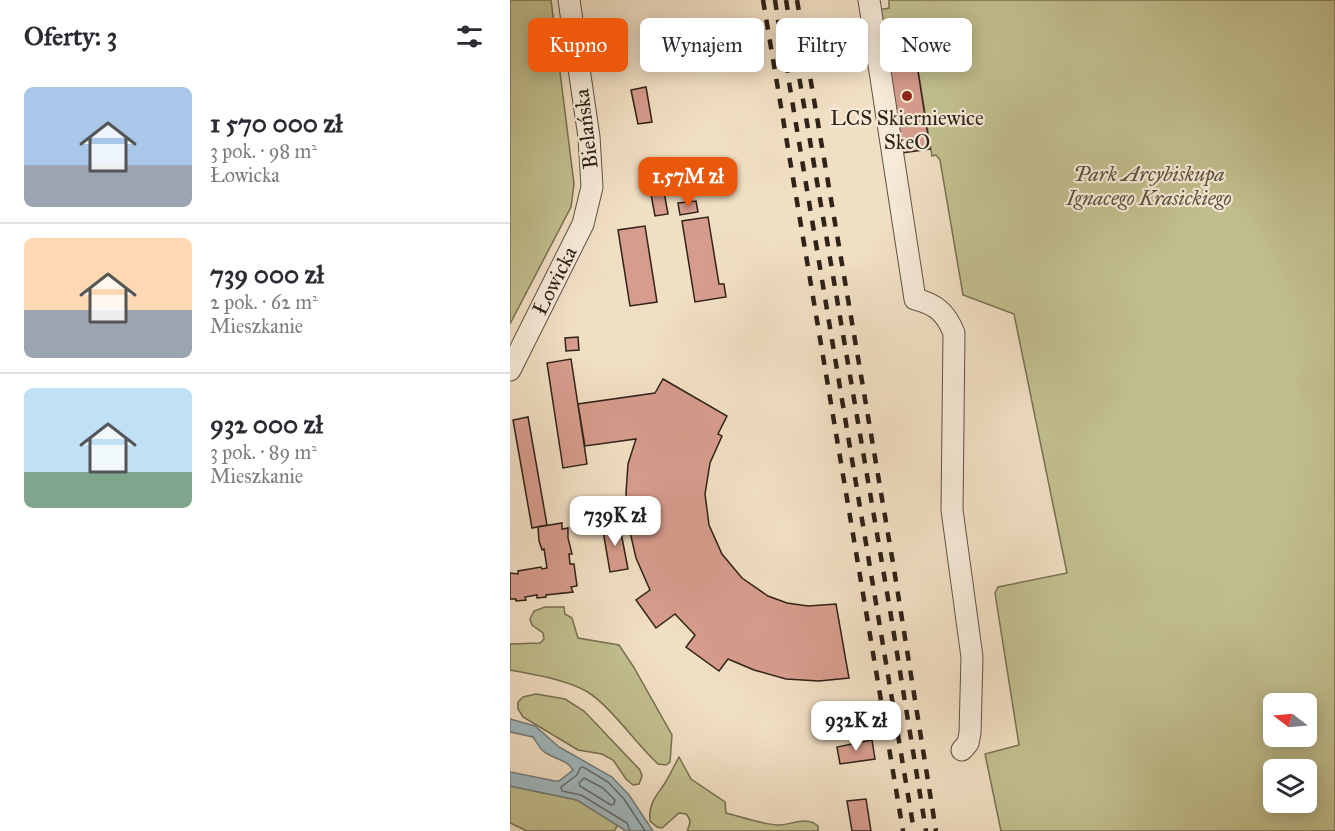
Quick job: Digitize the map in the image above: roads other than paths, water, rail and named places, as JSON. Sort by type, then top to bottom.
[{"type":"street","name":"Bielańska","points":[[569,0],[589,137],[592,188]]},
{"type":"street","points":[[869,0],[915,299],[931,303],[941,310],[954,333],[952,510],[973,669],[970,733],[968,743],[962,750]]},
{"type":"street","name":"Łowicka","points":[[510,370],[583,224],[592,188]]},
{"type":"water","points":[[510,719],[535,726],[559,747],[612,777],[629,795],[653,831],[626,831],[577,800],[510,786],[510,772],[559,781],[573,770],[566,763],[542,750],[533,737],[510,732]]},
{"type":"railway","points":[[763,0],[903,831]]},
{"type":"railway","points":[[775,0],[778,18]]},
{"type":"railway","points":[[786,0],[926,831]]},
{"type":"railway","points":[[797,0],[936,831]]},
{"type":"railway","points":[[788,72],[914,831]]},
{"type":"place","name":"LCS Skierniewice SkeO","points":[[907,96]]},
{"type":"park label","name":"Park Arcybiskupa Ignacego Krasickiego","points":[[1149,186]]}]
